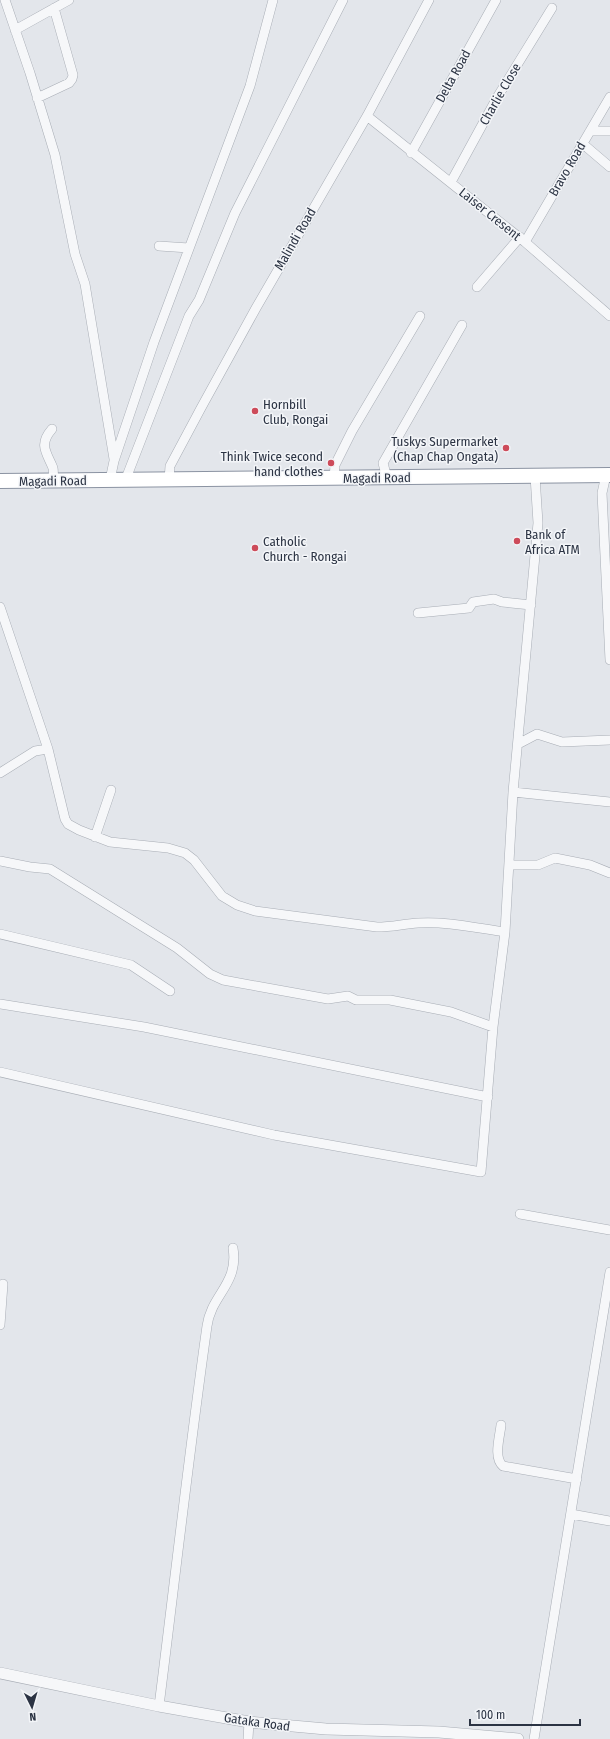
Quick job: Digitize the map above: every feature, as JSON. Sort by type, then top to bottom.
[{"type":"highway","name":"Magadi Road","points":[[0,482],[608,475]]},
{"type":"street","points":[[5,0],[49,133],[75,254],[85,284],[114,461]]},
{"type":"street","points":[[15,30],[69,0]]},
{"type":"street","points":[[110,480],[114,461],[154,342],[250,86],[273,0]]},
{"type":"street","points":[[125,480],[189,316],[198,300],[235,213],[343,0]]},
{"type":"street","name":"Malindi Road","points":[[169,480],[170,466],[204,401],[295,239],[367,116],[430,0]]},
{"type":"street","name":"Delta Road","points":[[411,152],[496,0]]},
{"type":"street","points":[[37,98],[69,83],[72,79],[54,8]]},
{"type":"street","name":"Charlie Close","points":[[451,182],[498,96],[552,8]]},
{"type":"street","name":"Bravo Road","points":[[477,287],[522,239],[583,144],[610,97]]},
{"type":"street","name":"Laiser Cresent","points":[[367,116],[522,239],[610,316]]},
{"type":"street","points":[[590,131],[610,131]]},
{"type":"street","points":[[583,144],[610,167]]},
{"type":"street","points":[[159,246],[189,248]]},
{"type":"street","points":[[334,479],[335,465],[352,431],[420,316]]},
{"type":"street","points":[[387,478],[383,463],[462,324]]},
{"type":"street","points":[[52,429],[46,436],[44,449],[48,460],[54,469],[53,481]]},
{"type":"street","points":[[608,475],[602,493],[610,660]]},
{"type":"street","points":[[0,1072],[274,1136],[482,1172],[493,1027],[505,932],[513,792],[538,523],[535,476]]},
{"type":"street","points":[[418,613],[469,608],[473,602],[494,599],[502,602],[531,605]]},
{"type":"street","points":[[0,607],[48,748],[65,819],[68,824],[95,837],[110,842],[168,848],[185,853],[194,860],[222,896],[236,905],[255,911],[377,927],[395,927],[417,923],[442,924],[505,932]]},
{"type":"street","points":[[518,744],[537,734],[562,742],[610,740]]},
{"type":"street","points":[[0,773],[35,752],[48,748]]},
{"type":"street","points":[[95,837],[111,790]]},
{"type":"street","points":[[513,792],[610,802]]},
{"type":"street","points":[[509,864],[538,865],[555,858],[590,865],[610,873]]},
{"type":"street","points":[[0,861],[50,869],[177,948],[210,974],[223,980],[328,999],[348,996],[356,1000],[390,1000],[451,1012],[493,1027]]},
{"type":"street","points":[[0,934],[130,965],[170,991]]},
{"type":"street","points":[[0,1004],[144,1027],[488,1097]]},
{"type":"street","points":[[520,1214],[610,1230]]},
{"type":"street","points":[[159,1706],[196,1400],[208,1316],[234,1268],[233,1248]]},
{"type":"street","points":[[534,1739],[610,1272]]},
{"type":"street","points":[[0,1325],[3,1284]]},
{"type":"street","points":[[501,1425],[498,1456],[500,1463],[503,1466],[577,1479]]},
{"type":"street","points":[[571,1514],[610,1521]]},
{"type":"street","name":"Gataka Road","points":[[0,1673],[159,1706],[249,1722],[326,1729],[439,1732],[518,1739]]},
{"type":"street","points":[[248,1739],[249,1722]]},
{"type":"place","name":"Hornbill Club, Rongai","points":[[255,411]]},
{"type":"place","name":"Tuskys Supermarket (Chap Chap Ongata)","points":[[506,448]]},
{"type":"place","name":"Think Twice second hand clothes","points":[[331,463]]},
{"type":"place","name":"Bank of Africa ATM","points":[[517,541]]},
{"type":"place","name":"Catholic Church - Rongai","points":[[255,548]]}]
